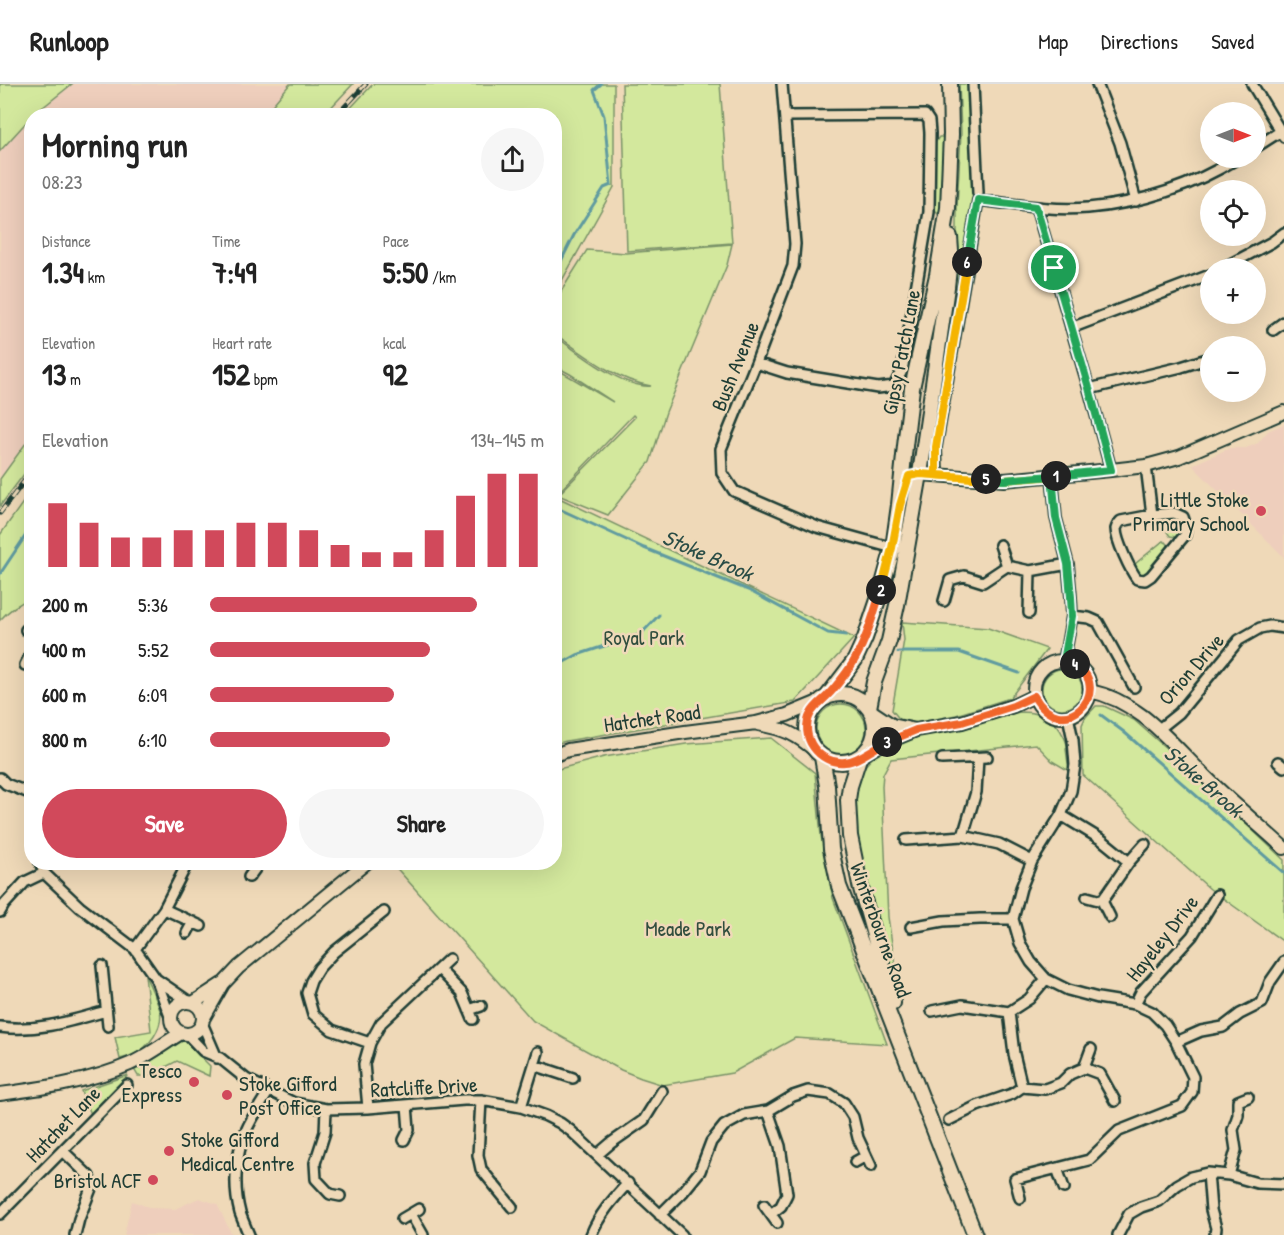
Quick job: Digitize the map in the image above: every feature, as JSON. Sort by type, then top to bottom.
[{"type":"main road","name":"Gipsy Patch Lane","points":[[823,699],[855,660],[882,588],[892,548],[900,505],[904,446],[912,388],[937,275],[948,208],[950,178],[941,133],[950,84]]},
{"type":"main road","name":"Gipsy Patch Lane","points":[[870,709],[874,682],[889,641],[920,474],[951,250],[948,208]]},
{"type":"main road","name":"Gipsy Patch Lane","points":[[900,505],[909,476],[920,474]]},
{"type":"main road","points":[[892,548],[906,553]]},
{"type":"main road","points":[[842,694],[856,698],[870,709],[875,730],[874,739],[862,756],[846,762],[831,761],[819,755],[811,745],[807,729],[809,716],[823,699],[842,694]]},
{"type":"main road","name":"Winterbourne Road","points":[[819,755],[827,786],[831,849],[839,886],[975,1235]]},
{"type":"main road","name":"Winterbourne Road","points":[[862,756],[850,786],[848,800],[850,836],[860,885],[914,1079]]},
{"type":"street","name":"Bush Avenue","points":[[782,84],[795,244],[793,266],[721,449],[722,472],[734,491],[817,527],[892,548]]},
{"type":"street","points":[[936,475],[936,447],[978,196],[972,182],[973,84]]},
{"type":"street","points":[[1097,84],[1120,143],[1136,201]]},
{"type":"street","points":[[1252,84],[1282,134],[1266,142]]},
{"type":"street","points":[[756,363],[787,373],[878,388],[894,386],[902,371],[941,133],[925,115],[785,117]]},
{"type":"street","points":[[978,196],[1036,207],[1086,208],[1136,201],[1189,184],[1219,168]]},
{"type":"street","points":[[1036,207],[1111,470]]},
{"type":"street","points":[[1242,258],[1284,233]]},
{"type":"street","points":[[1071,328],[1200,279]]},
{"type":"street","points":[[1273,330],[1284,322]]},
{"type":"street","points":[[1089,388],[1200,361]]},
{"type":"street","points":[[920,474],[1004,480],[1146,466],[1179,457],[1284,412]]},
{"type":"street","points":[[1146,466],[1152,515]]},
{"type":"street","points":[[1052,476],[1056,518],[1068,564],[1072,616],[1064,661]]},
{"type":"street","points":[[1174,513],[1183,517],[1186,526],[1185,535],[1151,576],[1137,579],[1118,538],[1116,528],[1121,521],[1152,515],[1174,513]]},
{"type":"street","points":[[1000,545],[1008,566]]},
{"type":"street","points":[[950,580],[964,576],[983,582],[1008,566],[1030,571],[1068,564]]},
{"type":"street","points":[[1029,613],[1030,571]]},
{"type":"street","points":[[941,573],[950,580]]},
{"type":"street","points":[[945,601],[950,580]]},
{"type":"street","points":[[1072,616],[1089,618],[1098,622],[1134,687]]},
{"type":"street","name":"Orion Drive","points":[[1160,729],[1179,713],[1239,640],[1260,628],[1270,626],[1284,628]]},
{"type":"street","points":[[1064,661],[1081,668],[1088,678],[1090,691],[1085,704],[1078,711],[1059,717],[1039,705],[1034,696],[1035,683],[1043,668],[1051,663],[1064,661]]},
{"type":"street","points":[[1090,691],[1110,697],[1139,712],[1160,729],[1206,778],[1284,848]]},
{"type":"street","points":[[862,756],[880,745],[916,730],[962,722],[1013,706],[1034,696]]},
{"type":"street","name":"Hatchet Road","points":[[562,752],[657,736],[756,723],[787,715],[823,699]]},
{"type":"street","points":[[870,709],[892,725],[916,730]]},
{"type":"street","points":[[1020,1198],[1015,1179],[1089,1160],[1119,1131],[1182,1106],[1192,1092],[1193,1077],[1176,1042],[1165,1025],[1152,1012],[1135,1004],[1068,990],[1046,979],[1030,962],[1020,943],[1013,919],[1021,888],[1032,861],[1061,815],[1071,790],[1075,765],[1068,716]]},
{"type":"street","name":"Hatchet Road","points":[[756,723],[788,731],[800,738],[819,755]]},
{"type":"street","points":[[942,759],[983,757],[976,792],[963,836]]},
{"type":"street","points":[[0,778],[6,784],[24,791]]},
{"type":"street","points":[[1061,815],[1102,840],[1129,862]]},
{"type":"street","points":[[906,840],[963,836],[999,844],[1032,861]]},
{"type":"street","points":[[1102,901],[1129,862],[1145,844]]},
{"type":"street","points":[[43,870],[80,907],[135,949],[156,979],[178,1028]]},
{"type":"street","points":[[135,949],[164,909],[182,870]]},
{"type":"street","points":[[249,877],[254,870]]},
{"type":"street","points":[[178,1028],[196,1031],[223,984],[239,967],[357,870]]},
{"type":"street","points":[[0,912],[25,882],[44,873]]},
{"type":"street","name":"Hayeley Drive","points":[[1135,1004],[1141,992],[1192,936],[1217,895]]},
{"type":"street","points":[[1087,897],[1102,901],[1110,917]]},
{"type":"street","points":[[164,909],[197,924],[187,933]]},
{"type":"street","points":[[370,1043],[332,1030],[313,1014],[308,993],[311,981],[319,968],[334,952],[384,912]]},
{"type":"street","points":[[911,927],[943,921],[1013,919]]},
{"type":"street","points":[[363,929],[371,938]]},
{"type":"street","points":[[368,1108],[364,1064],[370,1043],[381,1023],[449,959]]},
{"type":"street","points":[[1176,1042],[1201,1031],[1223,1027],[1240,1014],[1262,1003],[1270,982],[1284,963]]},
{"type":"street","points":[[102,966],[108,1026]]},
{"type":"street","points":[[439,969],[462,993],[471,1015],[481,1006]]},
{"type":"street","points":[[156,979],[201,1009],[203,1021],[217,1058]]},
{"type":"street","points":[[932,1011],[962,1005],[1009,1012],[1029,999],[1046,979]]},
{"type":"street","points":[[178,1028],[171,1013],[175,1006],[183,1002],[190,1002],[223,984]]},
{"type":"street","points":[[0,1027],[31,1029],[64,1023],[106,1011]]},
{"type":"street","points":[[1009,1012],[1014,1054],[1022,1087]]},
{"type":"street","points":[[0,1094],[37,1089],[96,1076],[130,1064],[150,1052],[178,1028]]},
{"type":"street","name":"Ratcliffe Drive","points":[[178,1028],[203,1051],[220,1058],[246,1079],[294,1103],[326,1109],[481,1100],[520,1107],[546,1116],[572,1131],[682,1235]]},
{"type":"street","points":[[1084,1068],[1091,1049]]},
{"type":"street","points":[[520,1107],[538,1052]]},
{"type":"street","points":[[534,1065],[573,1078]]},
{"type":"street","points":[[949,1120],[977,1106],[1012,1094],[1022,1087],[1045,1089],[1061,1083],[1070,1074],[1084,1068],[1100,1074],[1115,1101]]},
{"type":"street","name":"Hatchet Lane","points":[[0,1214],[127,1085]]},
{"type":"street","points":[[249,1235],[240,1214],[237,1197],[238,1151],[246,1130],[268,1091]]},
{"type":"street","points":[[597,1155],[644,1120],[662,1091]]},
{"type":"street","points":[[660,1215],[700,1171],[711,1142],[724,1126],[744,1115],[768,1111],[793,1096],[808,1091],[830,1094],[844,1103],[854,1117],[858,1138],[871,1166]]},
{"type":"street","points":[[1229,1174],[1236,1150],[1233,1130],[1238,1115],[1239,1098]]},
{"type":"street","points":[[481,1100],[478,1155],[481,1169],[508,1204],[496,1207]]},
{"type":"street","points":[[656,1102],[666,1107]]},
{"type":"street","points":[[404,1140],[409,1130],[407,1105]]},
{"type":"street","points":[[325,1204],[335,1195],[316,1179],[315,1163],[326,1132],[326,1109]]},
{"type":"street","points":[[768,1111],[780,1146],[787,1194],[781,1206],[771,1214]]},
{"type":"street","points":[[409,1130],[419,1133]]},
{"type":"street","points":[[63,1150],[89,1176],[92,1186],[75,1235]]},
{"type":"street","points":[[855,1162],[866,1156]]},
{"type":"street","points":[[1057,1168],[1064,1188]]},
{"type":"street","points":[[1208,1173],[1215,1235]]},
{"type":"street","points":[[1118,1235],[1129,1214],[1159,1201],[1177,1185],[1191,1177],[1208,1173],[1229,1174],[1257,1183],[1284,1184]]},
{"type":"street","points":[[591,1235],[608,1205],[628,1183]]},
{"type":"street","points":[[764,1205],[777,1223]]},
{"type":"street","points":[[411,1214],[423,1235]]},
{"type":"shaded area","points":[[0,84],[349,84],[326,108],[24,108],[24,469],[0,502]]},
{"type":"shaded area","name":"Little Stoke Primary School","points":[[1284,424],[1284,557],[1192,465],[1230,448],[1246,448],[1258,443],[1268,431]]},
{"type":"shaded area","points":[[199,1198],[217,1204],[232,1235],[124,1235],[132,1201],[151,1208],[175,1209]]},
{"type":"green space","points":[[0,84],[72,84],[42,108],[24,108],[24,125],[0,151]]},
{"type":"green space","points":[[290,84],[353,84],[331,108],[270,108]]},
{"type":"green space","points":[[373,84],[614,84],[614,187],[562,280],[562,108],[351,108]]},
{"type":"green space","points":[[622,84],[720,84],[732,243],[627,251]]},
{"type":"green space","points":[[959,84],[970,84],[975,199],[951,339],[944,341],[957,247],[961,133]]},
{"type":"green space","points":[[939,137],[944,137],[944,201],[938,214],[935,211],[935,143]]},
{"type":"green space","points":[[732,244],[727,265],[666,412],[650,462],[608,515],[562,497],[562,491],[635,417],[633,415],[562,489],[562,372],[613,402],[562,370],[562,341],[614,376],[627,382],[651,386],[613,372],[562,339],[562,290],[587,250],[626,253]]},
{"type":"green space","points":[[24,446],[24,474],[0,506],[0,479]]},
{"type":"green space","name":"Royal Park","points":[[562,499],[854,638],[795,702],[562,742]]},
{"type":"green space","points":[[24,501],[24,601],[0,620],[0,535]]},
{"type":"green space","points":[[1171,518],[1177,520],[1180,525],[1179,534],[1176,537],[1170,536],[1163,526],[1162,520]]},
{"type":"green space","points":[[1163,541],[1168,545],[1167,551],[1147,575],[1136,574],[1133,569],[1135,564]]},
{"type":"green space","points":[[902,622],[988,628],[1047,649],[1010,698],[956,715],[916,723],[901,721],[892,710],[904,640]]},
{"type":"green space","points":[[1062,669],[1076,675],[1082,689],[1076,703],[1062,709],[1048,703],[1042,689],[1048,675]]},
{"type":"green space","points":[[836,704],[846,704],[859,711],[866,724],[866,734],[859,747],[846,754],[836,754],[827,750],[820,743],[816,734],[816,724],[820,715],[827,708]]},
{"type":"green space","points":[[1096,706],[1104,706],[1134,720],[1284,860],[1284,942],[1210,889],[1083,775],[1082,725]]},
{"type":"green space","points":[[1020,712],[1045,716],[1061,731],[1068,747],[1066,749],[1069,771],[1052,761],[1036,744],[891,759],[883,774],[888,917],[899,990],[895,992],[873,913],[855,830],[854,802],[860,775],[872,758],[898,741],[978,724]]},
{"type":"green space","name":"Meade Park","points":[[771,738],[815,773],[821,836],[833,898],[887,1044],[795,1038],[732,1073],[663,1085],[641,1078],[621,1070],[533,1021],[398,870],[562,870],[562,768],[604,757],[686,744]]},
{"type":"green space","points":[[145,975],[160,1010],[160,1023],[154,1036],[145,1047],[133,1055],[120,1059],[115,1037],[151,1031]]},
{"type":"green space","points":[[184,1040],[210,1066],[209,1076],[177,1061],[148,1076],[138,1076],[134,1069]]},
{"type":"green space","points":[[128,1075],[91,1114],[81,1091]]},
{"type":"waterway","points":[[562,259],[574,235],[604,188],[611,185],[604,116],[594,90],[601,84]]},
{"type":"waterway","name":"Stoke Brook","points":[[562,510],[644,548],[748,590],[828,633],[846,635]]},
{"type":"waterway","points":[[0,574],[24,538]]},
{"type":"waterway","points":[[562,663],[577,655],[641,634],[659,615]]},
{"type":"waterway","name":"Stoke Brook","points":[[898,652],[959,652],[1019,673]]},
{"type":"waterway","name":"Stoke Brook","points":[[1101,715],[1124,732],[1284,873]]},
{"type":"railway","points":[[344,108],[366,84]]},
{"type":"railway","points":[[0,513],[24,482]]},
{"type":"place","name":"Little Stoke Primary School","points":[[1261,511]]},
{"type":"place","name":"Tesco Express","points":[[194,1082]]},
{"type":"place","name":"Stoke Gifford Post Office","points":[[227,1095]]},
{"type":"place","name":"Stoke Gifford Medical Centre","points":[[169,1151]]},
{"type":"place","name":"Bristol ACF","points":[[153,1180]]},
{"type":"route","points":[[1054,268],[1036,207],[978,200],[936,447],[936,475],[1004,480],[1052,476],[1056,518],[1068,564],[1071,597],[1072,616],[1064,661],[1081,668],[1088,678],[1090,691],[1088,700],[1073,715],[1059,717],[1042,709],[1034,696],[1013,706],[962,722],[916,730],[846,762],[831,761],[822,757],[811,745],[807,729],[809,716],[855,660],[865,638],[882,588],[900,505],[909,476],[920,474],[1004,480],[1111,470],[1054,268]]}]
